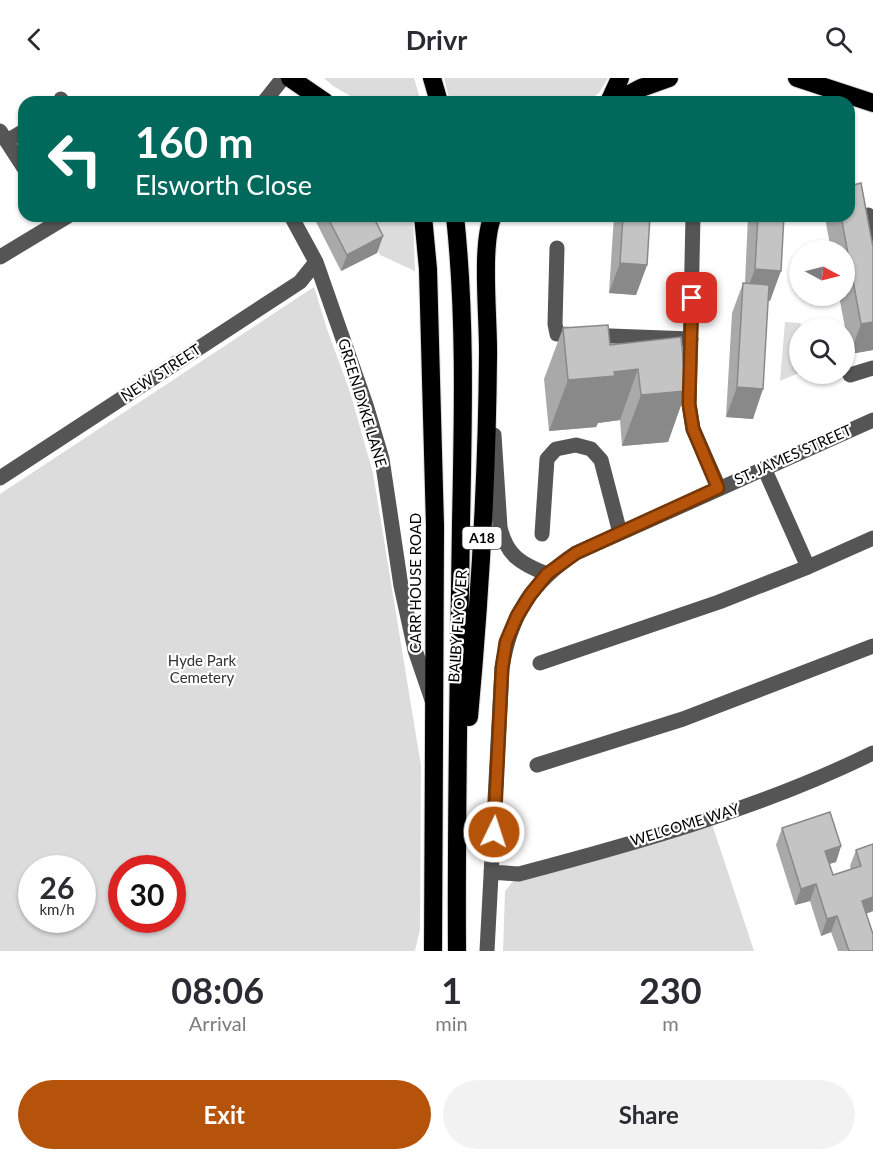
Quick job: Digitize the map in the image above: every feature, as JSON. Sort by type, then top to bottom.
[{"type":"highway","points":[[290,78],[316,96]]},
{"type":"highway","points":[[432,78],[437,96]]},
{"type":"highway","points":[[612,96],[620,78]]},
{"type":"highway","points":[[625,96],[669,78]]},
{"type":"highway","points":[[797,78],[852,96]]},
{"type":"highway","points":[[855,97],[873,103]]},
{"type":"highway","name":"CARR HOUSE ROAD","points":[[424,222],[428,269],[435,526],[433,951]]},
{"type":"highway","name":"A18","points":[[456,222],[460,263],[464,381],[456,859],[457,951]]},
{"type":"highway","name":"BALBY FLYOVER","points":[[456,859],[478,612],[488,357],[487,255],[492,222]]},
{"type":"street","points":[[269,96],[283,78]]},
{"type":"street","points":[[4,136],[18,158]]},
{"type":"street","points":[[868,215],[872,236]]},
{"type":"street","points":[[0,256],[54,222]]},
{"type":"street","name":"GREEN DYKE LANE","points":[[294,222],[316,262],[366,405],[382,459],[401,586],[415,650],[433,703]]},
{"type":"street","points":[[693,222],[689,404],[693,429],[718,488]]},
{"type":"street","points":[[557,248],[555,324],[558,334],[691,339]]},
{"type":"street","name":"NEW STREET","points":[[0,478],[300,282],[316,262]]},
{"type":"street","points":[[488,357],[503,541],[511,553],[527,567],[547,574]]},
{"type":"street","points":[[855,373],[873,368]]},
{"type":"street","name":"ST. JAMES STREET","points":[[487,951],[502,668],[506,642],[517,616],[530,595],[547,574],[576,553],[873,420]]},
{"type":"street","points":[[543,534],[547,459],[556,449],[576,445],[591,449],[601,460],[620,533]]},
{"type":"street","points":[[764,468],[808,567]]},
{"type":"street","points":[[540,663],[719,602],[830,558],[873,538]]},
{"type":"street","points":[[537,765],[683,719],[873,646]]},
{"type":"street","name":"WELCOME WAY","points":[[490,872],[519,874],[710,818],[797,788],[873,753]]},
{"type":"green space","points":[[324,78],[414,78],[419,96],[350,96]]},
{"type":"green space","points":[[444,78],[608,78],[595,96],[448,96]]},
{"type":"green space","points":[[366,222],[413,222],[415,271],[380,255]]},
{"type":"green space","name":"Hyde Park Cemetery","points":[[314,287],[350,392],[373,473],[421,766],[420,929],[415,951],[0,951],[0,494]]},
{"type":"green space","points":[[785,322],[789,322],[789,377],[780,381]]},
{"type":"green space","points":[[710,818],[754,951],[503,951],[505,891],[519,874]]},
{"type":"building","points":[[861,183],[873,247],[873,322],[861,324],[855,292],[855,240],[845,240],[842,222],[855,222],[855,184]]},
{"type":"building","points":[[330,222],[376,222],[383,236],[347,255]]},
{"type":"building","points":[[623,222],[650,222],[647,265],[620,263]]},
{"type":"building","points":[[758,222],[784,222],[781,271],[755,269]]},
{"type":"building","points":[[743,283],[769,285],[763,389],[737,387]]},
{"type":"building","points":[[608,325],[610,345],[681,337],[686,391],[641,395],[638,369],[614,372],[615,376],[568,380],[563,328]]},
{"type":"building","points":[[830,812],[841,846],[825,851],[833,875],[861,866],[856,850],[873,844],[873,897],[862,901],[873,934],[873,951],[849,951],[837,916],[827,919],[816,884],[801,889],[782,828]]},
{"type":"route","points":[[494,832],[502,668],[506,642],[517,616],[530,595],[547,574],[576,553],[718,488],[693,429],[689,404],[692,298]]}]
